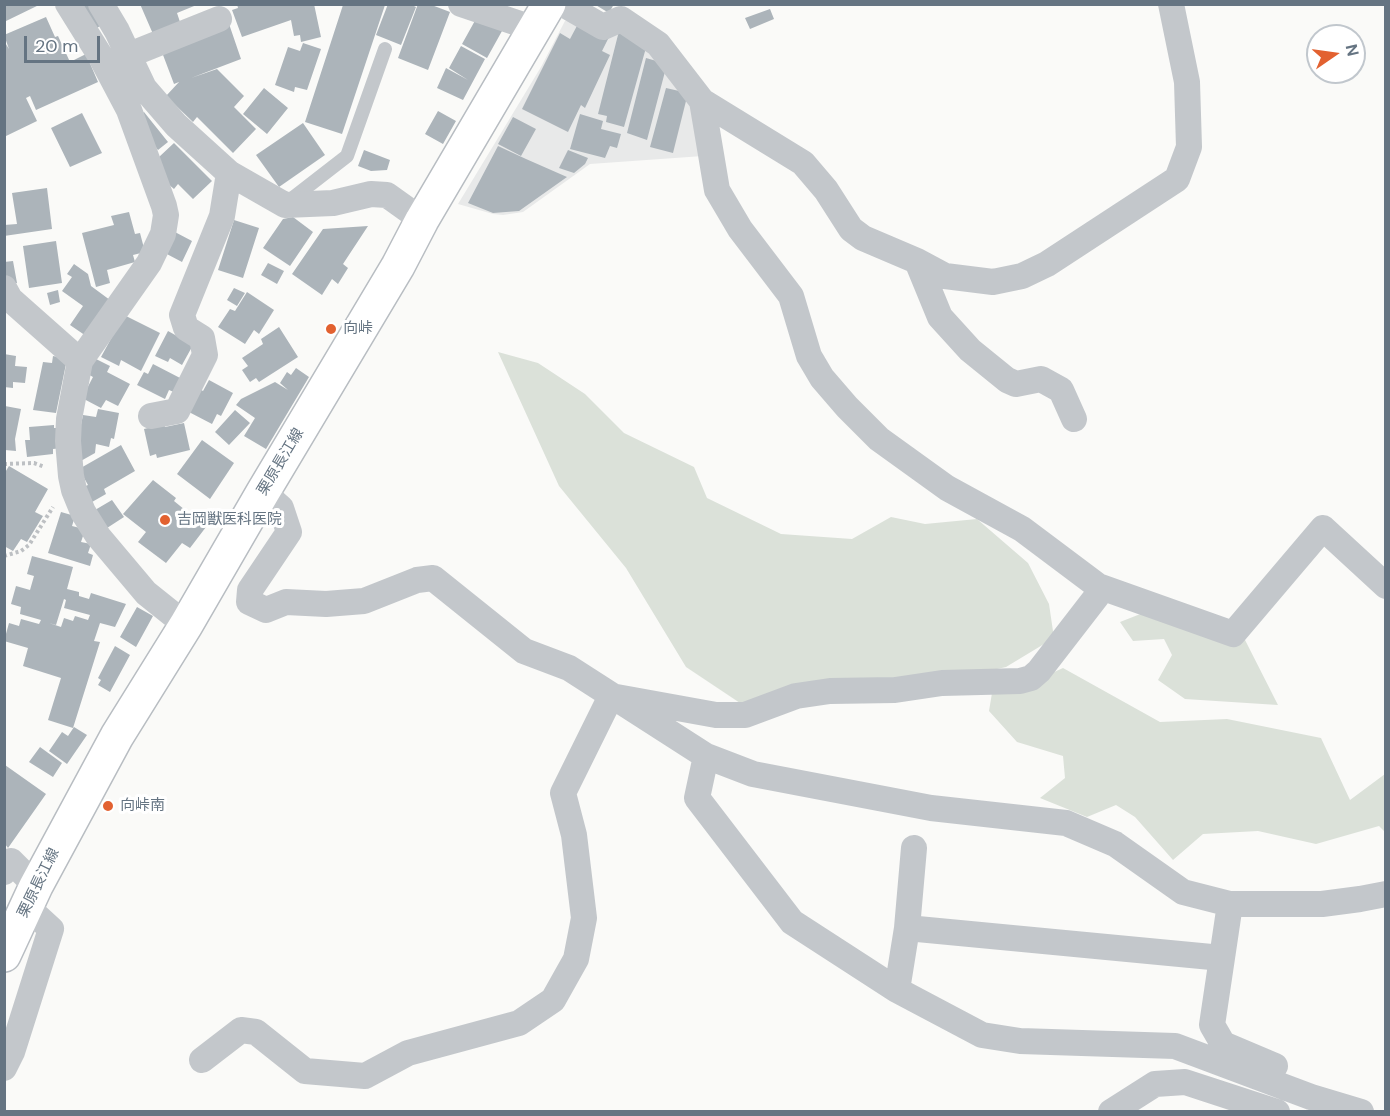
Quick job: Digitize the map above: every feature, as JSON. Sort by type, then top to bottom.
[{"type":"main road","name":"栗原長江線","points":[[4,955],[32,896],[117,735],[186,625],[542,17]]},
{"type":"street","points":[[68,4],[101,57],[129,110],[166,216],[163,234],[149,263],[80,361],[69,419],[68,441],[74,490],[83,512],[98,536],[146,593],[186,625]]},
{"type":"street","points":[[101,4],[144,88],[176,125],[229,173],[285,205],[333,203],[371,194],[387,195],[422,220]]},
{"type":"street","points":[[564,4],[603,27],[621,19],[658,44],[702,101],[803,163],[826,190],[851,229],[863,238],[945,276],[993,282],[1022,276],[1047,264],[1177,179],[1189,147],[1189,136],[1187,82],[1171,4]]},
{"type":"street","points":[[466,5],[542,17]]},
{"type":"street","points":[[129,55],[219,19]]},
{"type":"street","points":[[702,101],[717,190],[740,229],[791,296],[809,356],[822,378],[879,439],[947,488],[1022,529],[1098,586],[1233,634],[1323,528],[1386,586]]},
{"type":"street","points":[[151,416],[177,411],[205,356],[202,338],[186,328],[182,315],[222,216],[229,173]]},
{"type":"street","points":[[916,261],[940,317],[970,350],[1007,380],[1016,384],[1041,379],[1061,390],[1074,419]]},
{"type":"street","points":[[4,288],[10,299],[80,361]]},
{"type":"street","points":[[263,492],[281,508],[289,532],[250,590],[249,602],[266,610],[286,602],[326,604],[364,601],[417,580],[434,578],[524,651],[568,668],[706,756],[753,774],[931,808],[1066,823],[1115,844],[1183,892],[1230,904],[1322,903],[1386,894]]},
{"type":"street","points":[[611,696],[716,715],[745,715],[796,696],[830,691],[895,690],[942,683],[1020,681],[1031,678],[1039,671],[1097,596],[1098,586]]},
{"type":"street","points":[[202,1060],[241,1030],[256,1032],[305,1071],[365,1076],[408,1053],[519,1023],[553,1000],[576,958],[584,918],[574,835],[562,793],[611,696]]},
{"type":"street","points":[[706,756],[697,798],[792,922],[897,990],[981,1035],[1020,1041],[1175,1046],[1310,1104],[1361,1112]]},
{"type":"street","points":[[897,990],[908,928],[914,848]]},
{"type":"street","points":[[4,1068],[12,1052],[51,929],[32,896],[7,862]]},
{"type":"street","points":[[1230,904],[1212,1025],[1224,1044],[1304,1077],[1310,1104]]},
{"type":"street","points":[[908,928],[1222,958]]},
{"type":"street","points":[[1111,1112],[1155,1084],[1185,1082],[1277,1112]]},
{"type":"lane","points":[[285,205],[347,156],[385,49]]},
{"type":"path","points":[[4,464],[34,463],[72,476],[29,545],[21,551],[4,556]]},
{"type":"shaded area","points":[[575,19],[621,26],[641,37],[691,97],[703,156],[590,164],[523,212],[493,214],[458,204],[541,67],[565,21]]},
{"type":"shaded area","points":[[498,352],[538,363],[585,394],[624,433],[694,467],[707,498],[781,534],[852,539],[891,517],[925,524],[977,519],[1028,563],[1049,604],[1054,638],[1006,667],[909,689],[749,709],[686,667],[626,568],[559,486]]},
{"type":"shaded area","points":[[1148,611],[1244,638],[1278,705],[1185,699],[1158,680],[1172,655],[1164,639],[1133,641],[1120,622]]},
{"type":"shaded area","points":[[1063,668],[1160,722],[1227,719],[1321,738],[1350,800],[1385,774],[1385,832],[1379,826],[1316,844],[1258,831],[1203,834],[1173,860],[1135,817],[1116,805],[1087,817],[1040,798],[1065,778],[1063,756],[1017,742],[989,711],[993,687],[1041,678]]},
{"type":"building","points":[[4,4],[41,4],[4,22]]},
{"type":"building","points":[[140,4],[199,4],[177,13],[180,22],[153,34]]},
{"type":"building","points":[[237,4],[314,4],[321,37],[301,42],[300,35],[294,36],[291,20],[242,37],[232,10],[238,8]]},
{"type":"building","points":[[388,4],[410,4],[416,7],[401,45],[376,35]]},
{"type":"building","points":[[418,4],[429,4],[450,12],[428,70],[398,58]]},
{"type":"building","points":[[594,4],[614,4],[609,13]]},
{"type":"building","points":[[78,5],[90,5],[103,24],[94,30]]},
{"type":"building","points":[[343,5],[385,5],[342,134],[305,122]]},
{"type":"building","points":[[770,9],[774,19],[750,29],[745,18]]},
{"type":"building","points":[[46,17],[70,62],[86,54],[98,82],[36,110],[30,96],[26,98],[37,121],[4,137],[4,41],[9,49],[4,35]]},
{"type":"building","points":[[477,17],[502,31],[487,58],[462,44]]},
{"type":"building","points":[[228,21],[241,59],[191,78],[217,69],[244,96],[234,107],[256,129],[233,153],[197,117],[193,122],[166,96],[179,82],[174,84],[160,47]]},
{"type":"building","points":[[579,22],[609,37],[602,51],[610,55],[585,108],[581,105],[568,132],[522,109],[560,33],[570,39]]},
{"type":"building","points":[[620,27],[647,44],[624,127],[606,122],[607,116],[598,114]]},
{"type":"building","points":[[303,43],[321,49],[307,90],[295,87],[294,92],[275,85],[288,47],[300,51]]},
{"type":"building","points":[[461,46],[485,59],[463,100],[437,88],[446,68],[468,80],[449,68]]},
{"type":"building","points":[[646,58],[667,64],[647,140],[627,133]]},
{"type":"building","points":[[264,88],[288,108],[267,134],[243,114]]},
{"type":"building","points":[[666,88],[688,93],[673,153],[650,147]]},
{"type":"building","points":[[438,111],[456,121],[443,144],[425,134]]},
{"type":"building","points":[[144,112],[168,142],[158,150],[142,130],[139,115]]},
{"type":"building","points":[[82,113],[102,153],[70,167],[51,128]]},
{"type":"building","points":[[580,114],[603,121],[601,129],[621,134],[617,148],[610,146],[605,158],[570,149]]},
{"type":"building","points":[[513,117],[536,129],[521,156],[498,144]]},
{"type":"building","points":[[303,123],[325,155],[279,187],[256,155]]},
{"type":"building","points":[[174,143],[212,181],[193,199],[178,184],[174,189],[161,178],[159,157]]},
{"type":"building","points":[[498,146],[567,177],[519,211],[493,213],[468,203]]},
{"type":"building","points":[[364,150],[390,160],[387,170],[371,171],[358,166]]},
{"type":"building","points":[[568,150],[588,158],[585,164],[574,173],[559,168]]},
{"type":"building","points":[[47,188],[52,229],[4,236],[4,225],[17,224],[12,193]]},
{"type":"building","points":[[129,212],[135,234],[140,233],[145,252],[133,255],[135,262],[107,270],[110,283],[96,287],[82,233],[114,225],[111,216]]},
{"type":"building","points":[[293,217],[313,232],[290,266],[263,248],[283,219]]},
{"type":"building","points":[[234,220],[259,228],[243,278],[218,270]]},
{"type":"building","points":[[368,226],[343,264],[348,268],[338,284],[332,279],[322,295],[292,274],[323,229]]},
{"type":"building","points":[[173,231],[192,241],[182,262],[163,252]]},
{"type":"building","points":[[56,241],[62,283],[29,288],[23,246]]},
{"type":"building","points":[[13,261],[17,283],[7,285],[4,278],[4,262]]},
{"type":"building","points":[[268,263],[284,271],[277,284],[261,275]]},
{"type":"building","points":[[74,264],[88,274],[91,286],[114,303],[89,338],[70,325],[83,306],[62,291],[72,277],[67,274]]},
{"type":"building","points":[[234,288],[245,293],[237,306],[227,300]]},
{"type":"building","points":[[58,290],[60,302],[50,305],[47,293]]},
{"type":"building","points":[[247,292],[274,310],[259,334],[254,330],[245,344],[218,327],[230,309],[235,311]]},
{"type":"building","points":[[124,315],[160,333],[141,371],[121,360],[119,366],[101,357]]},
{"type":"building","points":[[279,327],[298,357],[259,382],[256,378],[250,382],[242,370],[248,366],[242,358],[263,344],[261,339]]},
{"type":"building","points":[[168,331],[193,345],[182,365],[170,358],[168,362],[155,356]]},
{"type":"building","points":[[4,354],[16,356],[15,366],[27,367],[25,383],[13,382],[13,388],[4,387]]},
{"type":"building","points":[[53,356],[67,359],[56,413],[33,410],[43,362],[52,363]]},
{"type":"building","points":[[92,357],[110,366],[107,372],[130,384],[118,406],[106,400],[101,408],[82,398],[93,377],[84,372]]},
{"type":"building","points":[[153,364],[182,379],[176,393],[169,390],[165,399],[137,385],[144,372],[148,374]]},
{"type":"building","points":[[296,368],[309,377],[266,449],[244,436],[255,418],[236,405],[241,399],[275,382],[288,390],[280,383],[287,372],[291,375]]},
{"type":"building","points":[[209,380],[233,393],[221,416],[217,414],[212,424],[187,411],[198,388],[203,391]]},
{"type":"building","points":[[5,406],[21,409],[15,439],[16,451],[5,450]]},
{"type":"building","points":[[98,409],[119,413],[114,439],[111,438],[109,447],[96,444],[95,453],[79,462],[76,449],[83,415],[96,417]]},
{"type":"building","points":[[235,410],[250,423],[229,445],[215,432]]},
{"type":"building","points":[[184,423],[190,450],[157,458],[156,454],[150,456],[144,429],[164,424],[165,427]]},
{"type":"building","points":[[54,425],[54,428],[61,428],[62,448],[53,449],[53,454],[27,457],[25,440],[30,440],[29,427]]},
{"type":"building","points":[[202,440],[234,463],[210,499],[177,474]]},
{"type":"building","points":[[121,445],[135,471],[104,489],[106,494],[92,502],[83,487],[88,485],[79,469]]},
{"type":"building","points":[[9,466],[48,489],[35,512],[43,516],[27,542],[21,539],[13,551],[4,546],[4,474]]},
{"type":"building","name":"吉岡獣医科医院","points":[[153,480],[206,527],[190,548],[182,543],[166,563],[138,542],[146,532],[123,514]]},
{"type":"building","points":[[112,500],[124,517],[107,528],[95,510]]},
{"type":"building","points":[[61,512],[75,516],[72,526],[80,528],[80,531],[84,533],[81,542],[91,544],[88,553],[93,555],[90,566],[48,553]]},
{"type":"building","points":[[32,556],[73,567],[67,589],[79,592],[79,596],[89,599],[91,593],[126,604],[115,627],[100,623],[94,641],[100,642],[73,728],[48,720],[61,678],[23,666],[28,648],[4,641],[9,623],[19,626],[21,619],[39,624],[41,620],[20,614],[21,607],[11,604],[16,586],[30,590],[34,576],[27,574]],"holes":[[[64,599],[66,600],[64,608],[90,615],[88,620],[75,616],[73,621],[64,618],[61,627],[49,623],[56,625]]]},
{"type":"building","points":[[137,607],[153,616],[136,647],[120,637]]},
{"type":"building","points":[[115,646],[130,655],[110,692],[98,685],[101,680],[98,678]]},
{"type":"building","points":[[74,727],[87,735],[67,764],[49,751],[62,732],[68,736]]},
{"type":"building","points":[[40,747],[62,763],[53,777],[29,762]]},
{"type":"building","points":[[5,765],[46,794],[8,848],[5,844]]},
{"type":"place","name":"向峠","points":[[331,329]]},
{"type":"place","name":"吉岡獣医科医院","points":[[165,520]]},
{"type":"place","name":"向峠南","points":[[108,806]]}]
